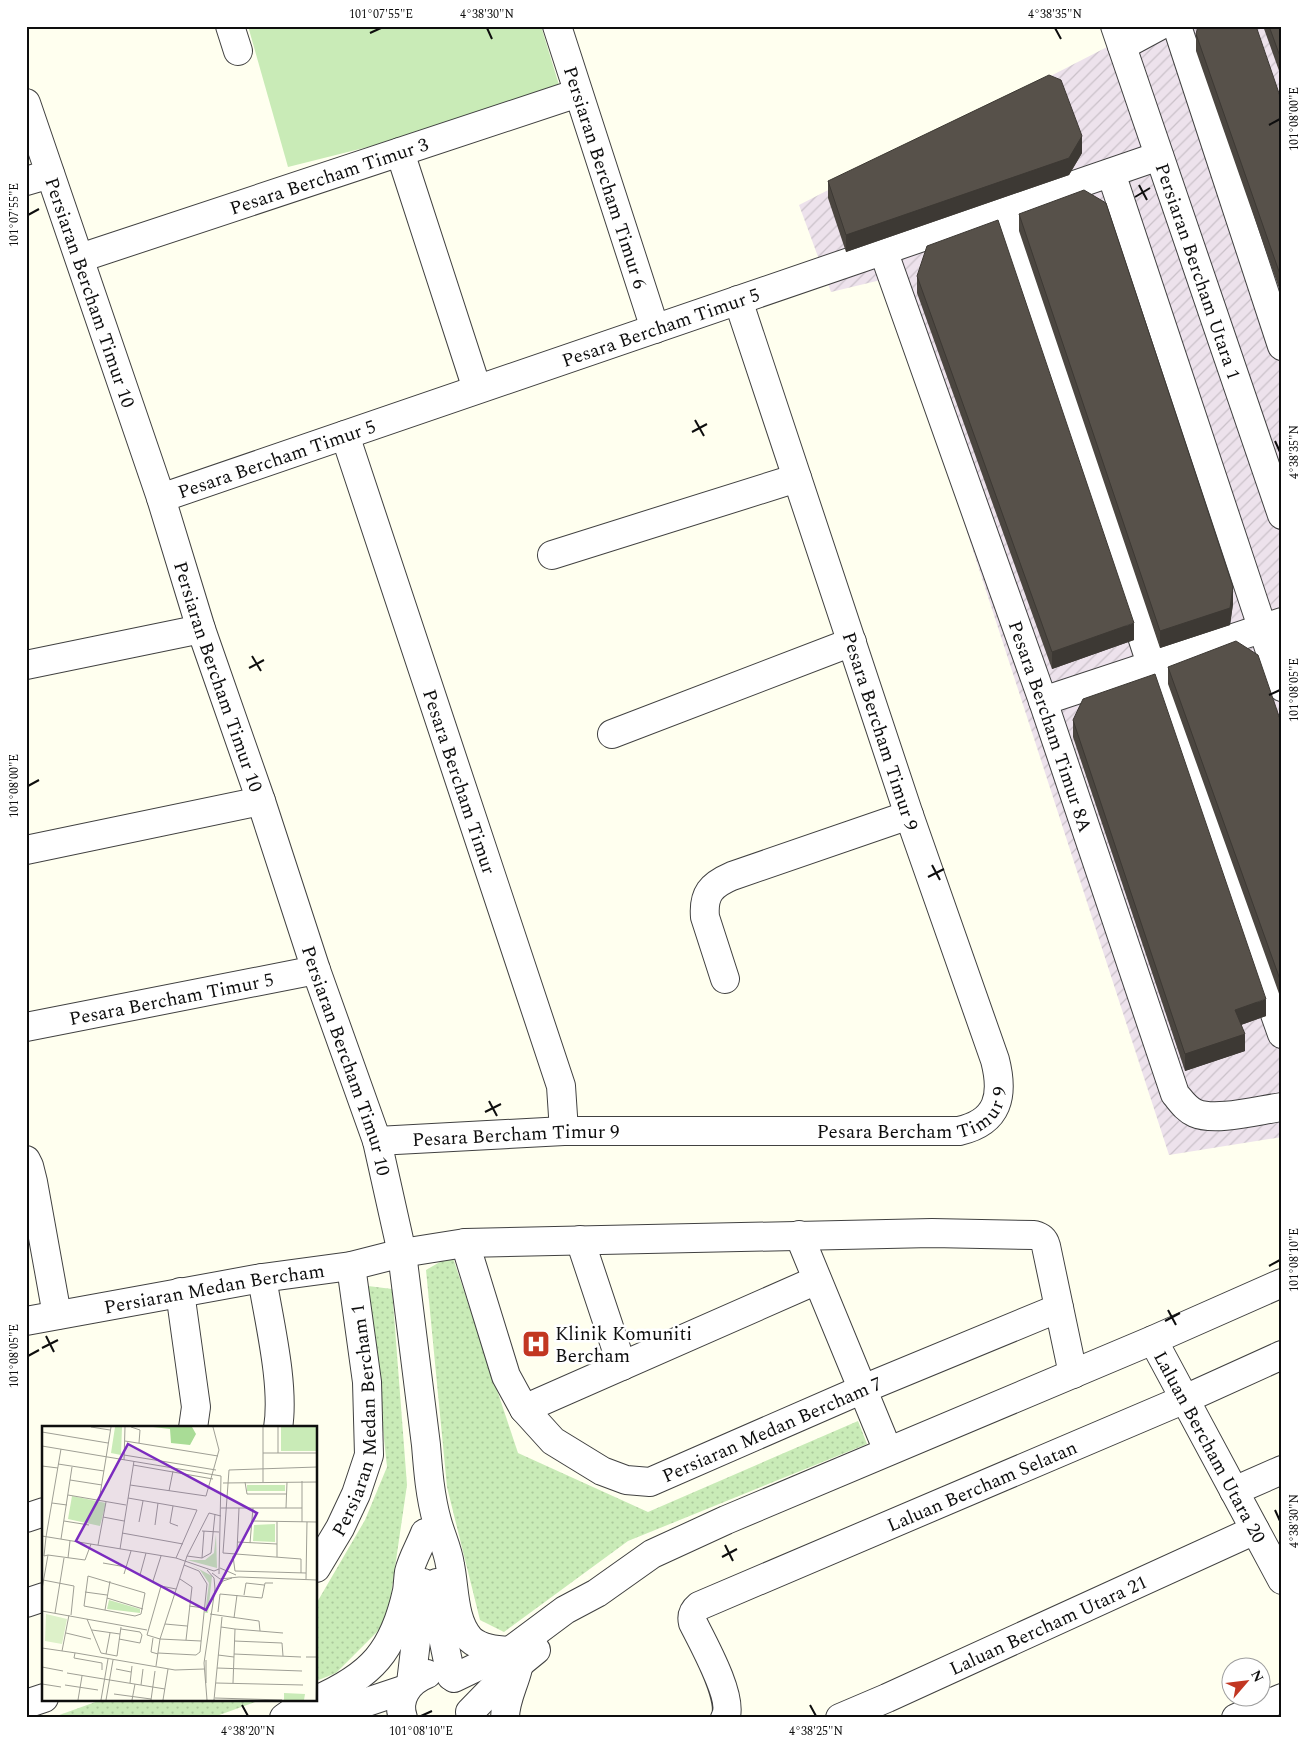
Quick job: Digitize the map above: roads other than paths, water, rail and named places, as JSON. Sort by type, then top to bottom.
[{"type":"street","name":"Persiaran Bercham Timur 6","points":[[557,26],[655,329]]},
{"type":"street","points":[[1118,36],[1159,26]]},
{"type":"street","points":[[1177,26],[1282,346]]},
{"type":"street","name":"Persiaran Bercham Utara 1","points":[[1118,36],[1282,515]]},
{"type":"street","name":"Pesara Bercham Timur 3","points":[[80,258],[578,93]]},
{"type":"street","name":"Persiaran Bercham Timur 10","points":[[26,103],[38,178],[80,258],[316,970],[377,1141],[402,1253],[426,1445],[431,1526]]},
{"type":"street","points":[[400,152],[477,389]]},
{"type":"street","name":"Pesara Bercham Timur 5","points":[[161,498],[1159,156]]},
{"type":"street","points":[[1111,172],[1272,625],[1282,687]]},
{"type":"street","points":[[1002,210],[1151,664],[1282,1034]]},
{"type":"street","name":"Pesara Bercham Timur 8A","points":[[883,250],[1043,701],[1175,1094],[1184,1105],[1194,1112],[1206,1116],[1282,1107]]},
{"type":"street","name":"Pesara Bercham Timur 9","points":[[377,1141],[564,1131],[951,1132],[968,1129],[979,1124],[994,1109],[1000,1092],[997,1069],[909,815],[738,300]]},
{"type":"street","name":"Pesara Bercham Timur","points":[[345,435],[561,1086],[564,1131]]},
{"type":"street","points":[[552,555],[797,478]]},
{"type":"street","points":[[1043,701],[1272,625]]},
{"type":"street","points":[[26,665],[202,629]]},
{"type":"street","points":[[612,734],[852,642]]},
{"type":"street","points":[[26,850],[261,801]]},
{"type":"street","points":[[725,979],[705,917],[706,902],[712,888],[720,881],[732,876],[909,815]]},
{"type":"street","name":"Pesara Bercham Timur 5","points":[[26,1028],[316,970]]},
{"type":"street","points":[[26,1160],[33,1182],[57,1315]]},
{"type":"street","name":"Persiaran Medan Bercham","points":[[26,1321],[262,1278],[351,1266],[402,1253],[465,1243],[932,1233],[1040,1236],[1046,1246],[1058,1308]]},
{"type":"street","points":[[799,1235],[888,1451]]},
{"type":"street","points":[[580,1240],[622,1366]]},
{"type":"street","name":"Persiaran Medan Bercham 7","points":[[465,1243],[506,1376],[524,1409],[553,1441],[602,1471],[626,1480],[650,1482],[862,1389],[1058,1308]]},
{"type":"street","name":"Persiaran Medan Bercham 1","points":[[318,1565],[340,1528],[352,1502],[369,1455],[367,1382],[351,1266]]},
{"type":"street","points":[[262,1278],[276,1363],[280,1411],[278,1426]]},
{"type":"street","points":[[524,1409],[817,1280]]},
{"type":"street","points":[[452,1677],[514,1658],[572,1620],[597,1593],[652,1554],[1282,1283]]},
{"type":"street","points":[[180,1292],[196,1407],[193,1426]]},
{"type":"street","points":[[1058,1308],[1073,1374]]},
{"type":"street","name":"Laluan Bercham Utara 20","points":[[1153,1340],[1282,1580]]},
{"type":"street","name":"Laluan Bercham Selatan","points":[[725,1718],[727,1714],[726,1697],[693,1623],[692,1616],[694,1610],[699,1606],[1282,1355]]},
{"type":"street","points":[[1234,1491],[1282,1470]]},
{"type":"street","points":[[26,1518],[42,1513]]},
{"type":"street","points":[[431,1526],[450,1564],[453,1596],[469,1637],[476,1644],[514,1658]]},
{"type":"street","points":[[431,1526],[441,1628],[452,1677]]},
{"type":"street","points":[[403,1718],[401,1712],[402,1700],[408,1686],[431,1526]]},
{"type":"street","points":[[318,1699],[354,1681],[370,1667],[384,1650],[395,1631],[407,1591],[410,1571],[431,1526]]},
{"type":"street","name":"Laluan Bercham Utara 21","points":[[840,1718],[892,1708],[1255,1530]]},
{"type":"street","points":[[26,1603],[42,1598]]},
{"type":"street","points":[[470,1715],[514,1658]]},
{"type":"street","points":[[505,1718],[507,1701],[515,1682],[514,1658]]},
{"type":"street","points":[[311,1718],[343,1710],[408,1686],[420,1677],[430,1673],[440,1673],[452,1677],[464,1687],[470,1699],[470,1715]]},
{"type":"street","points":[[1236,1718],[1282,1698]]},
{"type":"street","points":[[26,1704],[42,1699]]},
{"type":"street","points":[[284,1718],[298,1708],[312,1702]]},
{"type":"place","name":"Klinik Komuniti Bercham","points":[[536,1344]]}]
